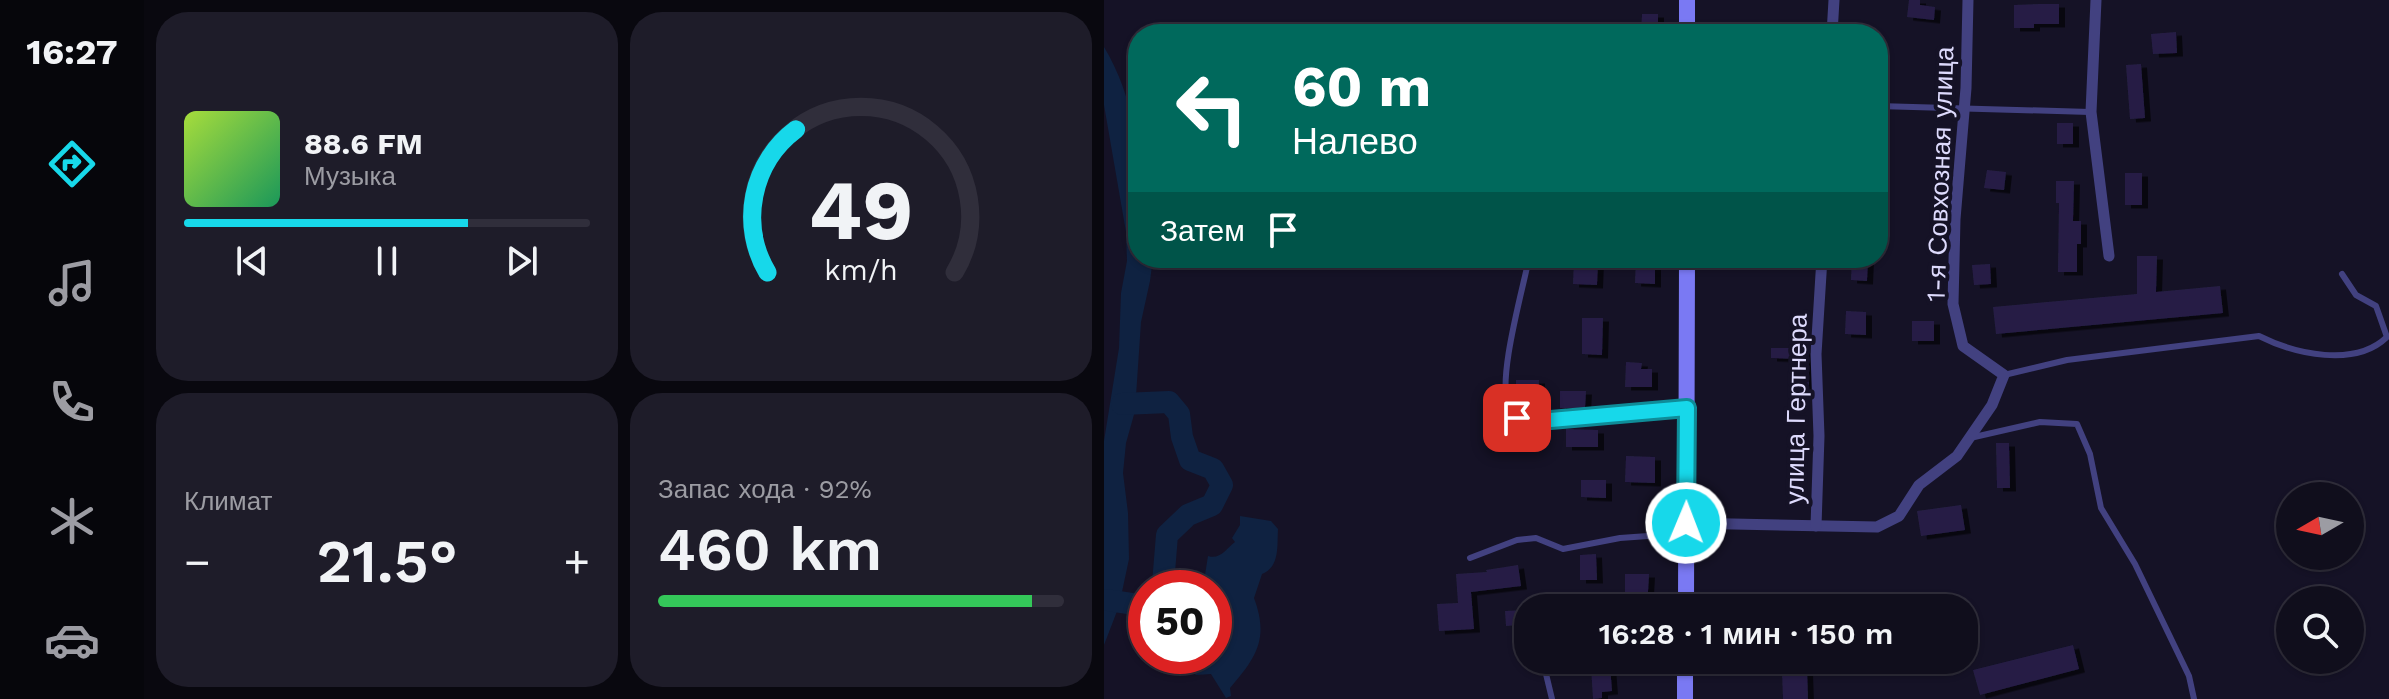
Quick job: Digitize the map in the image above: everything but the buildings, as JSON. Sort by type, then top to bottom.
[{"type":"main road","points":[[1687,0],[1687,24]]},
{"type":"main road","points":[[1686,594],[1687,268]]},
{"type":"main road","points":[[1685,674],[1685,699]]},
{"type":"street","points":[[1833,24],[1834,0]]},
{"type":"street","name":"1-я Совхозная улица","points":[[1968,0],[1953,304],[1963,346],[2004,375]]},
{"type":"street","points":[[2096,0],[2091,112],[2109,256]]},
{"type":"street","name":"улица Гертнера","points":[[1686,523],[1816,526],[1819,436],[1816,354],[1821,268]]},
{"type":"street","points":[[1816,526],[1877,527],[1899,516],[1919,485],[1957,456],[1992,405],[2004,375]]},
{"type":"lane","points":[[1888,106],[2091,112]]},
{"type":"lane","points":[[1527,268],[1509,355],[1506,391],[1507,403],[1517,418],[1528,422],[1687,408]]},
{"type":"lane","points":[[2004,375],[2067,360],[2259,336],[2286,349],[2327,356],[2375,349],[2387,337],[2376,306],[2356,295],[2342,274]]},
{"type":"lane","points":[[1970,438],[2040,422],[2077,424],[2090,454],[2101,508],[2135,564],[2189,676],[2194,699]]},
{"type":"lane","points":[[1470,558],[1517,540],[1536,538],[1563,549],[1620,538],[1662,535],[1686,542]]},
{"type":"lane","points":[[1546,674],[1552,699]]},
{"type":"water","points":[[1104,47],[1128,102],[1128,268],[1152,268],[1141,322],[1135,411],[1126,443],[1123,473],[1129,559],[1119,606],[1104,645],[1104,441],[1119,348],[1121,293],[1127,261],[1126,232],[1104,105]]},
{"type":"water","points":[[1240,516],[1271,521],[1278,529],[1277,549],[1275,561],[1262,574],[1254,598],[1260,625],[1258,646],[1230,688],[1231,696],[1226,698],[1211,674],[1232,674],[1232,570],[1206,570],[1208,556],[1219,555],[1235,542],[1232,538],[1240,525]]},
{"type":"waterway","points":[[1122,404],[1169,402],[1179,414],[1182,437],[1190,460],[1213,469],[1222,485],[1212,505],[1188,515],[1167,535],[1164,570]]},
{"type":"waterway","points":[[1107,600],[1128,603]]},
{"type":"route","points":[[1517,418],[1528,422],[1687,408],[1686,523]]}]
